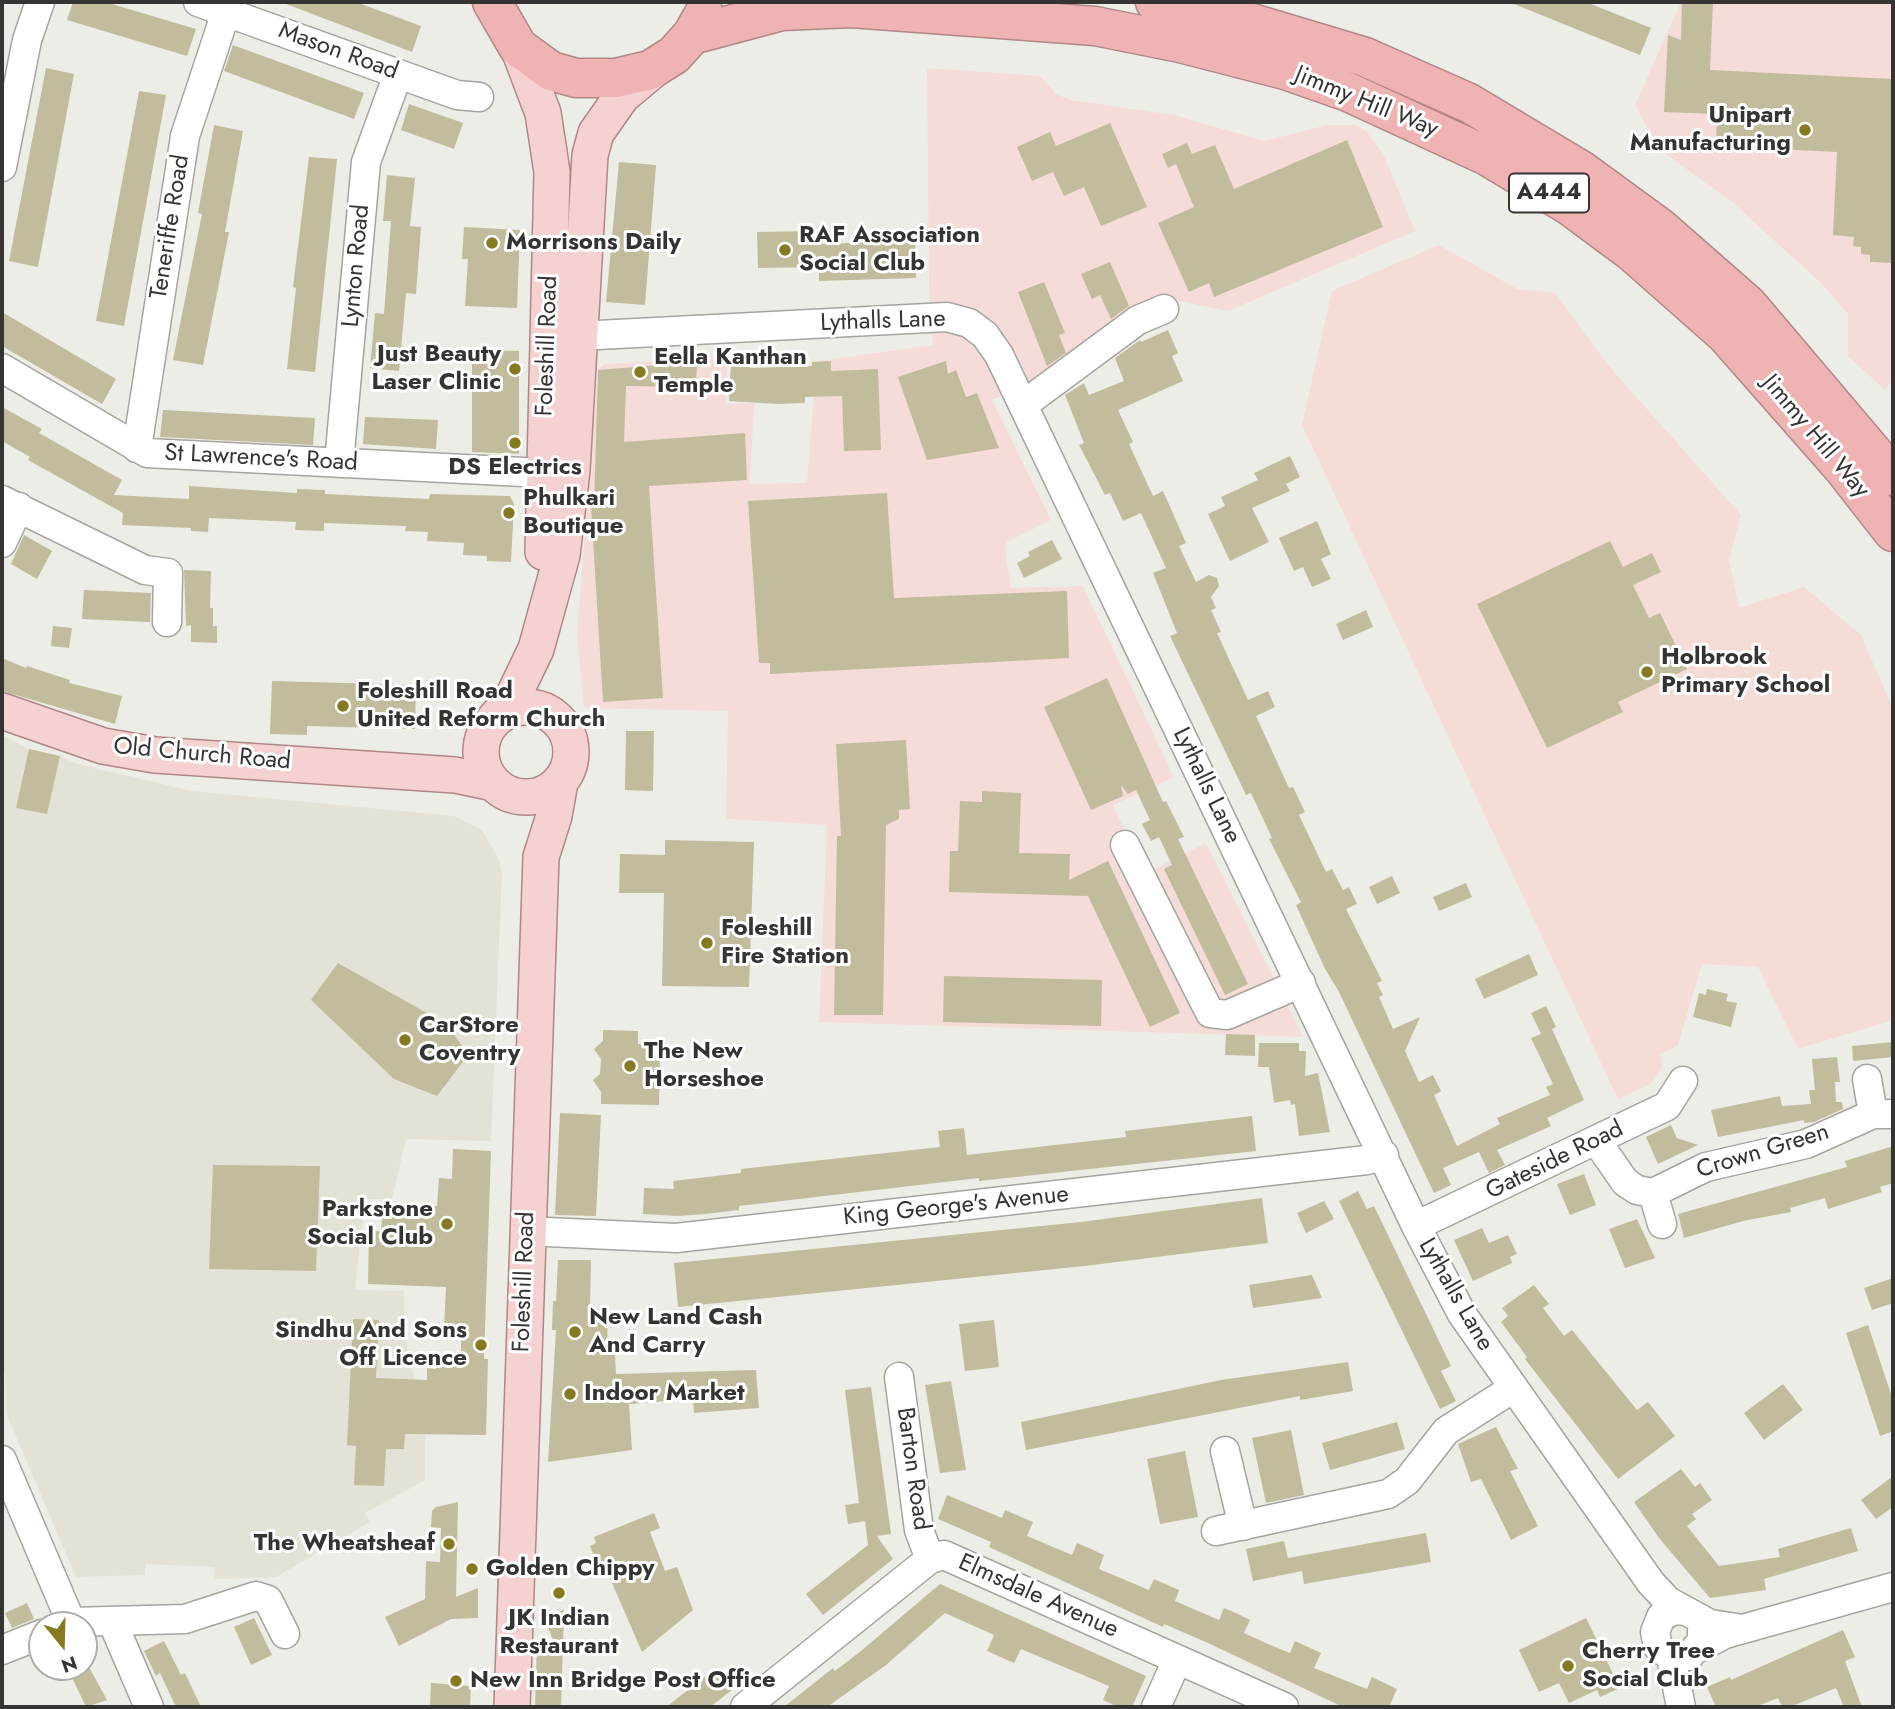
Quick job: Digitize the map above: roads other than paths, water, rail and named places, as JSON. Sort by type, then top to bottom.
[{"type":"highway","points":[[490,4],[518,47],[551,71],[576,78],[616,78],[637,74],[661,64],[692,36],[710,2]]},
{"type":"highway","name":"Jimmy Hill Way","points":[[1154,2],[1232,17],[1365,57],[1469,103],[1581,170],[1668,234],[1748,305],[1893,476]]},
{"type":"highway","name":"Jimmy Hill Way","points":[[692,36],[782,11],[851,8],[1095,26],[1180,43],[1272,66],[1348,92],[1487,156],[1570,206],[1632,252],[1726,335],[1843,468],[1893,532]]},
{"type":"main road","name":"Foleshill Road","points":[[518,47],[543,113],[552,172],[542,543],[546,608]]},
{"type":"main road","name":"Foleshill Road","points":[[491,724],[512,699],[537,649],[562,555],[572,470],[590,155],[596,133],[622,96],[661,64]]},
{"type":"main road","name":"Foleshill Road","points":[[537,649],[550,712]]},
{"type":"main road","points":[[494,784],[519,797],[528,797],[550,791],[560,782],[570,764],[572,751],[569,735],[550,712],[531,706],[514,708],[491,724],[481,750],[486,773],[541,857]]},
{"type":"main road","name":"Old Church Road","points":[[2,712],[103,746],[155,755],[455,775],[494,784]]},
{"type":"main road","name":"Old Church Road","points":[[407,772],[448,755],[491,724]]},
{"type":"main road","name":"Foleshill Road","points":[[512,1707],[526,1231],[541,857],[554,816],[560,782]]},
{"type":"street","points":[[2,166],[27,40],[40,2]]},
{"type":"street","name":"Mason Road","points":[[198,2],[457,95],[479,97]]},
{"type":"street","name":"Teneriffe Road","points":[[136,448],[185,136],[226,12]]},
{"type":"street","name":"Lynton Road","points":[[339,463],[366,162],[398,74]]},
{"type":"street","points":[[1023,405],[1138,320],[1164,309]]},
{"type":"street","name":"Lythalls Lane","points":[[578,336],[947,317],[969,323],[985,335],[999,355],[1416,1226],[1461,1314],[1651,1583],[1668,1601],[1710,1624],[1743,1629]]},
{"type":"street","name":"St Lawrence's Road","points":[[2,368],[136,448],[156,454],[544,473]]},
{"type":"street","points":[[2,543],[10,503],[145,570],[168,573],[167,622]]},
{"type":"street","points":[[1125,845],[1210,1013],[1227,1015],[1301,983]]},
{"type":"street","name":"Crown Green","points":[[1653,1193],[1706,1167],[1806,1144],[1883,1114],[1867,1079]]},
{"type":"street","name":"Gateside Road","points":[[1416,1226],[1667,1106],[1683,1081]]},
{"type":"street","points":[[1596,1140],[1625,1182],[1637,1190],[1653,1193],[1662,1224]]},
{"type":"street","name":"King George's Avenue","points":[[526,1231],[677,1238],[1367,1160],[1384,1155]]},
{"type":"street","name":"Barton Road","points":[[899,1377],[919,1530],[930,1559]]},
{"type":"street","points":[[1225,1451],[1229,1529],[1388,1494],[1408,1482],[1447,1432],[1512,1389]]},
{"type":"street","points":[[2,1460],[62,1611]]},
{"type":"street","name":"Elmsdale Avenue","points":[[745,1707],[930,1559],[948,1556],[1284,1707]]},
{"type":"street","points":[[1651,1583],[1658,1647],[1686,1654]]},
{"type":"street","name":"Lythalls Lane","points":[[1686,1654],[1743,1629],[1893,1587]]},
{"type":"street","points":[[98,1622],[185,1619],[256,1596],[268,1600],[285,1634]]},
{"type":"street","points":[[1655,1632],[1657,1624],[1667,1613],[1691,1613],[1703,1633],[1686,1654],[1681,1671],[1680,1700]]},
{"type":"street","points":[[112,1621],[149,1707]]},
{"type":"street","points":[[2,1650],[28,1640]]},
{"type":"street","points":[[1156,1707],[1177,1660]]},
{"type":"place","name":"Unipart Manufacturing","points":[[1805,130]]},
{"type":"place","name":"Morrisons Daily","points":[[492,243]]},
{"type":"place","name":"RAF Association Social Club","points":[[785,250]]},
{"type":"place","name":"Just Beauty Laser Clinic","points":[[515,369]]},
{"type":"place","name":"Eella Kanthan Temple","points":[[640,372]]},
{"type":"place","name":"DS Electrics","points":[[515,443]]},
{"type":"place","name":"Phulkari Boutique","points":[[509,513]]},
{"type":"place","name":"Holbrook Primary School","points":[[1647,672]]},
{"type":"place","name":"Foleshill Road United Reform Church","points":[[343,706]]},
{"type":"place","name":"Foleshill Fire Station","points":[[707,943]]},
{"type":"place","name":"CarStore Coventry","points":[[405,1040]]},
{"type":"place","name":"The New Horseshoe","points":[[630,1066]]},
{"type":"place","name":"Parkstone Social Club","points":[[447,1224]]},
{"type":"place","name":"New Land Cash And Carry","points":[[575,1332]]},
{"type":"place","name":"Sindhu And Sons Off Licence","points":[[481,1345]]},
{"type":"place","name":"Indoor Market","points":[[570,1394]]},
{"type":"place","name":"The Wheatsheaf","points":[[449,1544]]},
{"type":"place","name":"Golden Chippy","points":[[472,1569]]},
{"type":"place","name":"JK Indian Restaurant","points":[[559,1593]]},
{"type":"place","name":"Cherry Tree Social Club","points":[[1568,1666]]},
{"type":"place","name":"New Inn Bridge Post Office","points":[[456,1681]]}]
